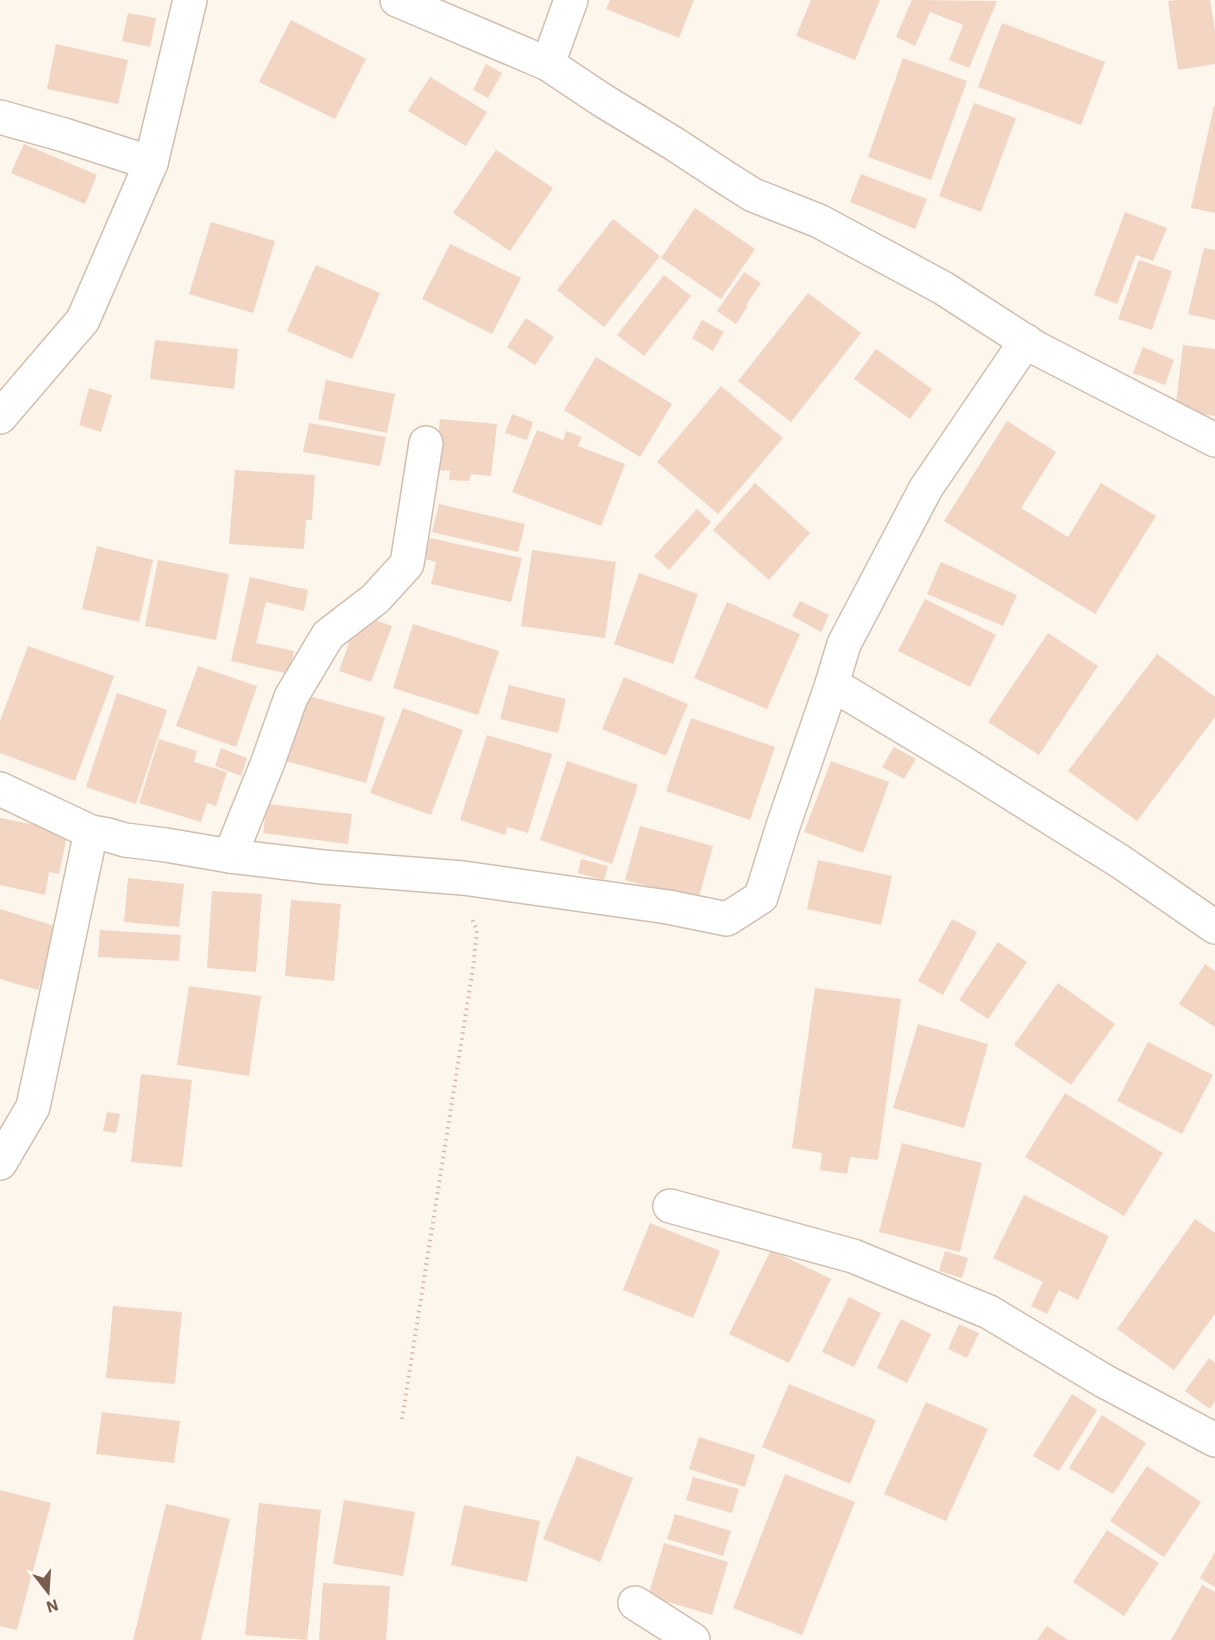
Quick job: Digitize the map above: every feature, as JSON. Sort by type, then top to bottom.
[{"type":"street","points":[[0,417],[83,320],[151,163],[190,0]]},
{"type":"street","points":[[397,0],[548,64],[753,195],[819,221],[943,288],[1026,341],[1215,440]]},
{"type":"street","points":[[548,64],[571,0]]},
{"type":"street","points":[[0,117],[151,163]]},
{"type":"street","points":[[0,789],[91,832],[125,840],[323,867],[463,878],[668,907],[727,919],[761,897],[844,644],[926,488],[1026,341]]},
{"type":"street","points":[[230,856],[291,698],[328,634],[375,599],[408,564],[426,443]]},
{"type":"street","points":[[832,684],[1121,862],[1215,927]]},
{"type":"street","points":[[0,1163],[33,1107],[91,832]]},
{"type":"street","points":[[670,1206],[853,1256],[989,1312],[1104,1381],[1215,1440]]},
{"type":"street","points":[[634,1603],[693,1640]]},
{"type":"path","points":[[402,1419],[473,968],[477,930],[465,903],[463,878]]},
{"type":"building","points":[[610,0],[694,0],[679,38],[606,9]]},
{"type":"building","points":[[811,0],[880,0],[855,60],[796,36]]},
{"type":"building","points":[[912,0],[997,1],[969,68],[949,60],[963,25],[930,12],[915,46],[896,37]]},
{"type":"building","points":[[1210,0],[1215,31],[1215,64],[1178,70],[1168,1]]},
{"type":"building","points":[[128,13],[156,18],[150,47],[122,41]]},
{"type":"building","points":[[291,20],[366,59],[335,119],[259,82]]},
{"type":"building","points":[[1002,23],[1105,62],[1081,125],[978,87]]},
{"type":"building","points":[[56,44],[128,60],[118,104],[47,89]]},
{"type":"building","points":[[903,58],[967,81],[931,180],[868,157]]},
{"type":"building","points":[[486,64],[502,73],[488,98],[473,90]]},
{"type":"building","points":[[430,77],[487,112],[466,146],[408,111]]},
{"type":"building","points":[[974,103],[1016,118],[981,212],[939,196]]},
{"type":"building","points":[[1215,106],[1215,213],[1191,208]]},
{"type":"building","points":[[24,144],[97,175],[85,204],[11,173]]},
{"type":"building","points":[[496,150],[553,188],[510,251],[453,213]]},
{"type":"building","points":[[861,174],[927,199],[915,229],[850,202]]},
{"type":"building","points":[[695,208],[755,249],[721,299],[661,258]]},
{"type":"building","points":[[1125,212],[1167,228],[1153,261],[1136,255],[1117,304],[1094,295]]},
{"type":"building","points":[[613,219],[660,256],[604,327],[557,290]]},
{"type":"building","points":[[211,222],[275,241],[253,313],[189,294]]},
{"type":"building","points":[[450,244],[521,278],[492,334],[422,299]]},
{"type":"building","points":[[1204,248],[1215,250],[1215,320],[1188,314]]},
{"type":"building","points":[[1139,260],[1172,271],[1152,330],[1118,319]]},
{"type":"building","points":[[316,265],[380,293],[352,359],[287,331]]},
{"type":"building","points":[[744,272],[761,283],[736,324],[717,311]]},
{"type":"building","points":[[664,275],[691,296],[644,356],[617,335]]},
{"type":"building","points":[[808,293],[861,333],[791,422],[738,381]]},
{"type":"building","points":[[526,318],[554,337],[535,365],[507,347]]},
{"type":"building","points":[[702,320],[724,332],[713,351],[692,338]]},
{"type":"building","points":[[155,340],[238,349],[234,389],[150,379]]},
{"type":"building","points":[[1183,345],[1215,349],[1215,416],[1175,411]]},
{"type":"building","points":[[1143,347],[1174,360],[1165,385],[1133,373]]},
{"type":"building","points":[[876,349],[932,389],[910,419],[854,379]]},
{"type":"building","points":[[596,357],[672,404],[640,457],[564,410]]},
{"type":"building","points":[[326,380],[395,394],[387,433],[318,419]]},
{"type":"building","points":[[721,386],[783,438],[718,514],[657,462]]},
{"type":"building","points":[[89,388],[112,395],[101,432],[79,425]]},
{"type":"building","points":[[512,414],[533,422],[527,440],[505,433]]},
{"type":"building","points":[[440,419],[497,424],[491,476],[471,474],[469,481],[449,480],[450,471],[435,470]]},
{"type":"building","points":[[1007,421],[1056,452],[1021,508],[1068,537],[1101,483],[1156,516],[1095,614],[944,521]]},
{"type":"building","points":[[309,423],[386,437],[380,466],[303,452]]},
{"type":"building","points":[[537,430],[563,440],[566,431],[582,437],[578,446],[625,464],[601,526],[512,492]]},
{"type":"building","points":[[235,470],[315,475],[312,520],[306,520],[304,549],[229,544]]},
{"type":"building","points":[[755,483],[810,533],[769,580],[713,530]]},
{"type":"building","points":[[439,504],[525,524],[518,552],[432,532]]},
{"type":"building","points":[[697,509],[711,522],[669,570],[654,556]]},
{"type":"building","points":[[430,538],[522,558],[511,602],[431,584],[436,562],[425,559]]},
{"type":"building","points":[[97,546],[153,560],[139,622],[82,609]]},
{"type":"building","points":[[532,550],[616,562],[605,638],[521,626]]},
{"type":"building","points":[[158,560],[229,574],[216,640],[145,626]]},
{"type":"building","points":[[941,562],[1017,595],[1003,626],[927,594]]},
{"type":"building","points":[[639,573],[698,594],[673,664],[614,644]]},
{"type":"building","points":[[250,577],[308,590],[304,611],[266,602],[256,643],[294,651],[289,674],[231,661]]},
{"type":"building","points":[[925,599],[996,635],[970,687],[898,651]]},
{"type":"building","points":[[800,601],[829,615],[821,632],[792,616]]},
{"type":"building","points":[[727,602],[800,634],[767,709],[694,678]]},
{"type":"building","points":[[359,614],[392,626],[371,682],[339,671]]},
{"type":"building","points":[[413,624],[499,651],[478,715],[393,688]]},
{"type":"building","points":[[1048,633],[1098,666],[1039,755],[988,722]]},
{"type":"building","points":[[28,646],[114,676],[75,781],[0,753],[0,721]]},
{"type":"building","points":[[1157,654],[1215,697],[1215,717],[1137,821],[1068,771]]},
{"type":"building","points":[[198,666],[257,686],[236,747],[176,726]]},
{"type":"building","points":[[624,677],[688,704],[666,756],[602,729]]},
{"type":"building","points":[[509,685],[566,699],[558,733],[500,719]]},
{"type":"building","points":[[117,693],[167,710],[136,804],[86,787]]},
{"type":"building","points":[[305,695],[385,717],[366,783],[286,761]]},
{"type":"building","points":[[403,708],[463,730],[431,815],[370,793]]},
{"type":"building","points":[[691,718],[775,747],[750,820],[666,791]]},
{"type":"building","points":[[487,735],[552,754],[528,833],[507,827],[505,835],[460,820]]},
{"type":"building","points":[[159,739],[197,751],[194,762],[227,772],[216,806],[207,803],[201,822],[139,803]]},
{"type":"building","points":[[894,747],[916,759],[904,779],[882,767]]},
{"type":"building","points":[[221,748],[247,758],[241,776],[215,766]]},
{"type":"building","points":[[567,761],[638,785],[612,864],[540,840]]},
{"type":"building","points":[[831,761],[889,782],[863,853],[804,832]]},
{"type":"building","points":[[267,804],[352,814],[348,844],[263,833]]},
{"type":"building","points":[[0,818],[68,831],[59,874],[49,872],[45,895],[0,885]]},
{"type":"building","points":[[640,826],[713,846],[698,900],[625,880]]},
{"type":"building","points":[[581,859],[608,866],[604,880],[578,873]]},
{"type":"building","points":[[818,860],[892,876],[881,925],[807,909]]},
{"type":"building","points":[[128,878],[184,884],[179,927],[124,922]]},
{"type":"building","points":[[212,891],[262,894],[256,972],[207,968]]},
{"type":"building","points":[[291,900],[341,904],[334,981],[285,976]]},
{"type":"building","points":[[0,909],[58,927],[38,990],[0,979]]},
{"type":"building","points":[[952,919],[977,932],[943,995],[918,981]]},
{"type":"building","points":[[100,930],[181,935],[179,961],[98,957]]},
{"type":"building","points":[[998,942],[1027,962],[988,1019],[959,1000]]},
{"type":"building","points":[[1205,964],[1215,971],[1215,1027],[1179,1004]]},
{"type":"building","points":[[1058,983],[1115,1024],[1071,1085],[1014,1045]]},
{"type":"building","points":[[189,986],[261,996],[249,1076],[177,1065]]},
{"type":"building","points":[[815,988],[901,999],[878,1160],[850,1157],[847,1174],[820,1170],[822,1153],[792,1148]]},
{"type":"building","points":[[918,1024],[988,1044],[964,1128],[893,1108]]},
{"type":"building","points":[[1148,1042],[1213,1075],[1182,1134],[1117,1101]]},
{"type":"building","points":[[141,1074],[192,1080],[182,1167],[131,1162]]},
{"type":"building","points":[[1065,1093],[1163,1153],[1124,1216],[1025,1157]]},
{"type":"building","points":[[107,1112],[120,1114],[116,1133],[103,1131]]},
{"type":"building","points":[[902,1143],[982,1163],[960,1252],[879,1232]]},
{"type":"building","points":[[1024,1195],[1109,1236],[1078,1300],[1059,1290],[1047,1314],[1031,1306],[1043,1282],[993,1258]]},
{"type":"building","points":[[1195,1219],[1215,1233],[1215,1314],[1174,1370],[1117,1329]]},
{"type":"building","points":[[650,1223],[720,1251],[693,1318],[623,1290]]},
{"type":"building","points":[[771,1250],[831,1279],[789,1363],[729,1334]]},
{"type":"building","points":[[945,1251],[968,1258],[962,1278],[939,1271]]},
{"type":"building","points":[[849,1297],[881,1313],[854,1367],[822,1352]]},
{"type":"building","points":[[113,1306],[182,1312],[175,1384],[106,1378]]},
{"type":"building","points":[[901,1319],[931,1334],[907,1383],[877,1368]]},
{"type":"building","points":[[959,1324],[979,1333],[967,1358],[948,1349]]},
{"type":"building","points":[[1209,1358],[1215,1363],[1215,1401],[1210,1409],[1185,1391]]},
{"type":"building","points":[[789,1384],[876,1420],[850,1484],[762,1447]]},
{"type":"building","points":[[1072,1394],[1097,1410],[1059,1471],[1033,1456]]},
{"type":"building","points":[[926,1402],[988,1429],[946,1521],[884,1494]]},
{"type":"building","points":[[102,1412],[180,1421],[174,1463],[96,1454]]},
{"type":"building","points":[[1102,1415],[1146,1443],[1113,1494],[1069,1468]]},
{"type":"building","points":[[699,1437],[755,1455],[745,1487],[689,1469]]},
{"type":"building","points":[[577,1456],[633,1478],[600,1562],[543,1539]]},
{"type":"building","points":[[1147,1466],[1201,1502],[1164,1557],[1110,1521]]},
{"type":"building","points":[[785,1474],[855,1502],[802,1635],[733,1608]]},
{"type":"building","points":[[693,1477],[739,1489],[732,1513],[686,1500]]},
{"type":"building","points":[[0,1490],[51,1503],[17,1630],[0,1626]]},
{"type":"building","points":[[344,1500],[415,1512],[403,1576],[333,1564]]},
{"type":"building","points":[[259,1503],[321,1510],[307,1640],[245,1635]]},
{"type":"building","points":[[166,1504],[230,1519],[201,1640],[133,1640]]},
{"type":"building","points":[[464,1505],[540,1521],[527,1582],[451,1565]]},
{"type":"building","points":[[675,1514],[731,1531],[723,1556],[667,1539]]},
{"type":"building","points":[[1107,1530],[1159,1563],[1124,1616],[1073,1582]]},
{"type":"building","points":[[664,1543],[728,1562],[712,1615],[648,1596]]},
{"type":"building","points":[[1215,1552],[1215,1587],[1200,1578]]},
{"type":"building","points":[[323,1583],[390,1586],[386,1640],[319,1640]]},
{"type":"building","points":[[1202,1585],[1215,1592],[1215,1640],[1171,1640]]},
{"type":"building","points":[[1047,1626],[1068,1640],[1037,1640]]}]
